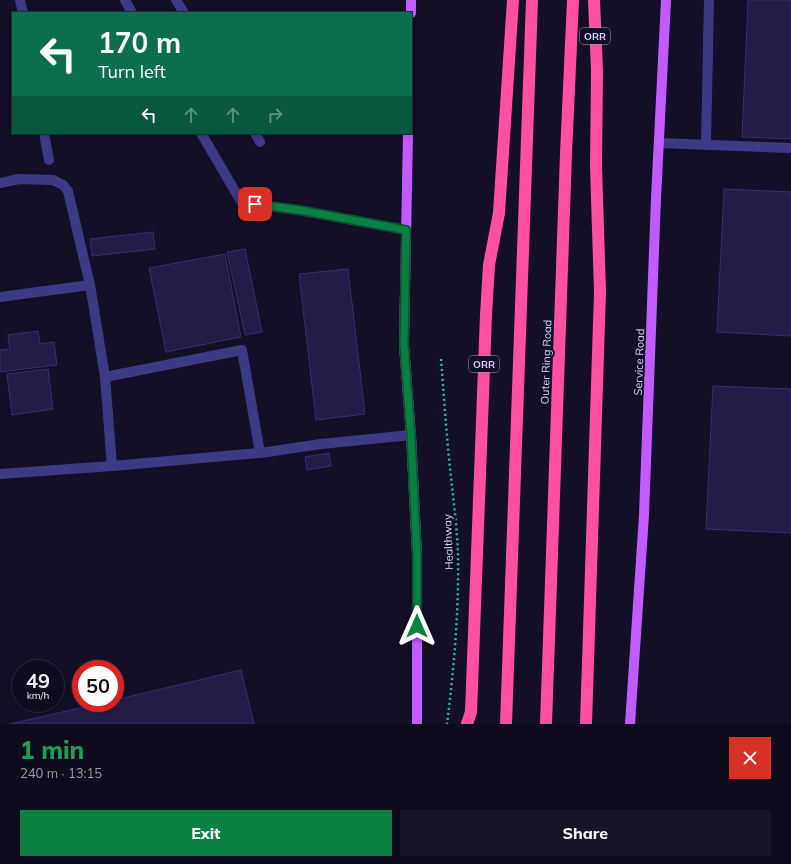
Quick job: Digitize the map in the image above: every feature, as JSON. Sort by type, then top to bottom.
[{"type":"highway","name":"ORR","points":[[467,724],[471,712],[483,388],[489,280],[499,213],[514,0]]},
{"type":"highway","points":[[506,724],[532,0]]},
{"type":"highway","name":"Outer Ring Road","points":[[546,724],[573,0]]},
{"type":"highway","name":"ORR","points":[[586,724],[600,292],[597,173],[597,71],[594,0]]},
{"type":"main road","points":[[411,12],[412,0]]},
{"type":"main road","name":"Service Road","points":[[630,724],[644,515],[666,0]]},
{"type":"main road","points":[[408,134],[404,345],[411,436],[417,555],[416,640],[418,724]]},
{"type":"street","points":[[20,0],[23,12]]},
{"type":"street","points":[[125,0],[131,12]]},
{"type":"street","points":[[176,0],[183,12]]},
{"type":"street","points":[[706,144],[710,0]]},
{"type":"street","points":[[44,134],[49,160]]},
{"type":"street","points":[[204,134],[242,203],[299,210],[406,230]]},
{"type":"street","points":[[659,143],[791,148]]},
{"type":"street","points":[[0,183],[19,179],[53,180],[63,185],[68,191],[90,285],[94,309],[104,377],[112,466]]},
{"type":"street","points":[[0,297],[90,285]]},
{"type":"street","points":[[104,377],[242,350],[260,453]]},
{"type":"street","points":[[0,474],[260,453],[321,444],[411,436]]},
{"type":"path","name":"Healthway","points":[[441,359],[458,554],[455,650],[447,724]]},
{"type":"building","points":[[748,0],[791,0],[791,139],[742,137]]},
{"type":"building","points":[[724,189],[791,192],[791,336],[717,332]]},
{"type":"building","points":[[153,232],[155,249],[92,256],[90,239]]},
{"type":"building","points":[[245,249],[262,332],[245,335],[227,252]]},
{"type":"building","points":[[225,254],[241,337],[166,352],[149,268]]},
{"type":"building","points":[[348,269],[365,414],[316,420],[299,274]]},
{"type":"building","points":[[38,331],[40,344],[54,342],[57,365],[0,372],[0,350],[10,349],[8,335]]},
{"type":"building","points":[[48,369],[53,409],[12,415],[7,374]]},
{"type":"building","points":[[713,386],[791,389],[791,533],[706,529]]},
{"type":"building","points":[[329,453],[331,466],[307,470],[305,457]]},
{"type":"building","points":[[241,670],[254,724],[10,724],[72,710],[72,712],[124,712],[124,698]]},
{"type":"route","points":[[255,204],[299,210],[406,230],[404,345],[411,436],[417,555],[417,626]]}]
